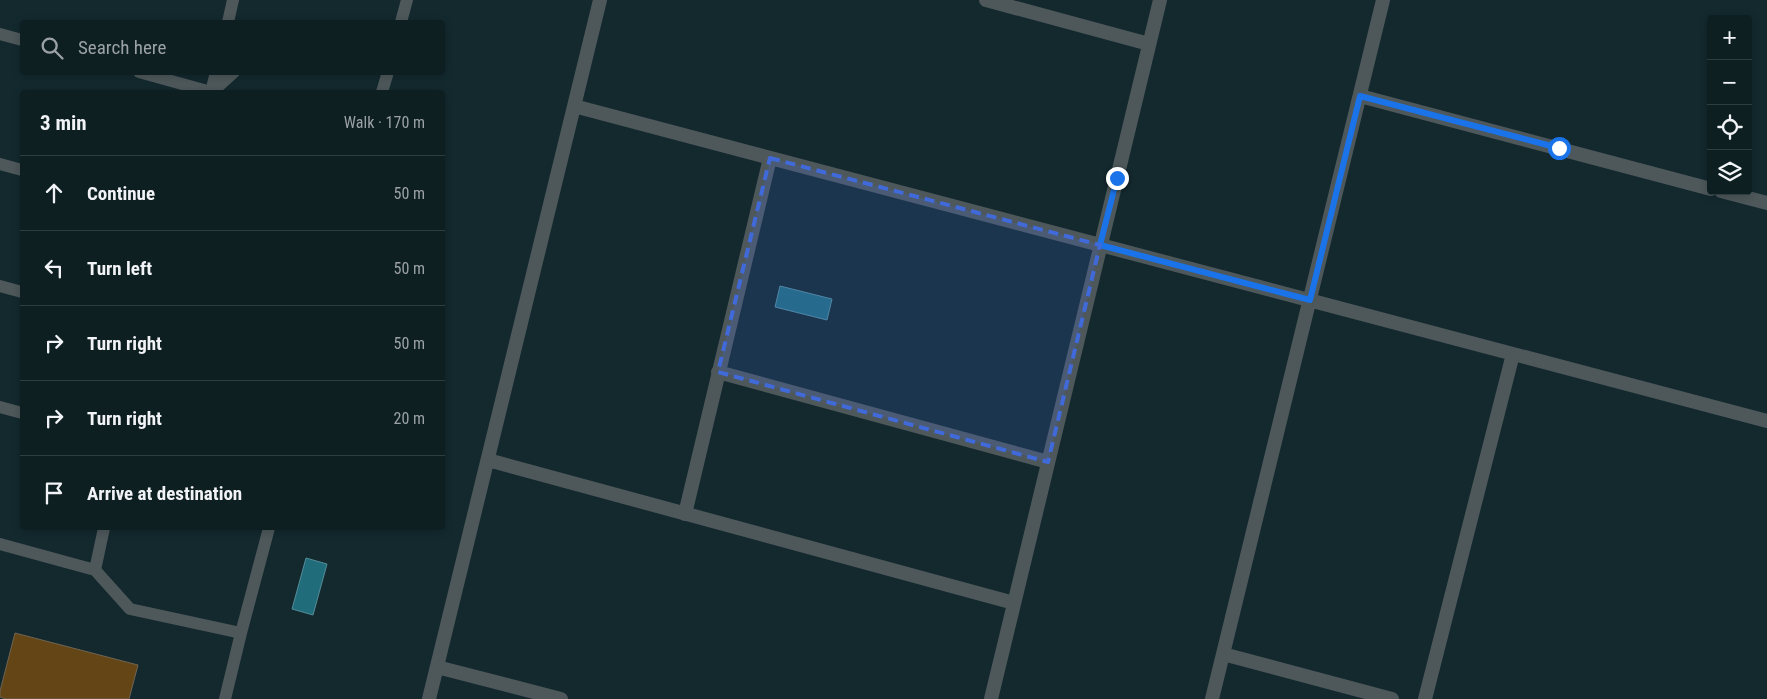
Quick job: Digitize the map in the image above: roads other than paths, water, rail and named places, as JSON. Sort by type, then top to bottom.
[{"type":"street","points":[[430,699],[600,0]]},
{"type":"street","points":[[986,0],[1149,44]]},
{"type":"street","points":[[990,699],[1160,0]]},
{"type":"street","points":[[1212,699],[1383,0]]},
{"type":"street","points":[[1360,96],[1707,188]]},
{"type":"street","points":[[574,106],[1767,421]]},
{"type":"street","points":[[685,514],[770,158]]},
{"type":"street","points":[[1735,195],[1767,204]]},
{"type":"street","points":[[1425,699],[1513,354]]},
{"type":"street","points":[[718,372],[1048,462]]},
{"type":"street","points":[[488,460],[1014,603]]},
{"type":"street","points":[[1223,654],[1392,699]]},
{"type":"street","points":[[437,667],[561,699]]},
{"type":"lane","points":[[228,20],[233,0]]},
{"type":"lane","points":[[402,20],[407,0]]},
{"type":"lane","points":[[0,34],[20,39]]},
{"type":"lane","points":[[150,75],[204,90]]},
{"type":"lane","points":[[212,90],[215,75]]},
{"type":"lane","points":[[213,90],[231,75]]},
{"type":"lane","points":[[383,90],[387,75]]},
{"type":"lane","points":[[0,164],[20,169]]},
{"type":"lane","points":[[0,286],[20,291]]},
{"type":"lane","points":[[0,407],[20,412]]},
{"type":"lane","points":[[95,570],[104,530]]},
{"type":"lane","points":[[225,699],[268,530]]},
{"type":"lane","points":[[0,544],[95,570],[130,609],[242,633]]},
{"type":"water","points":[[780,286],[832,299],[827,320],[775,307]]},
{"type":"water","points":[[306,558],[327,564],[313,615],[292,609]]}]
